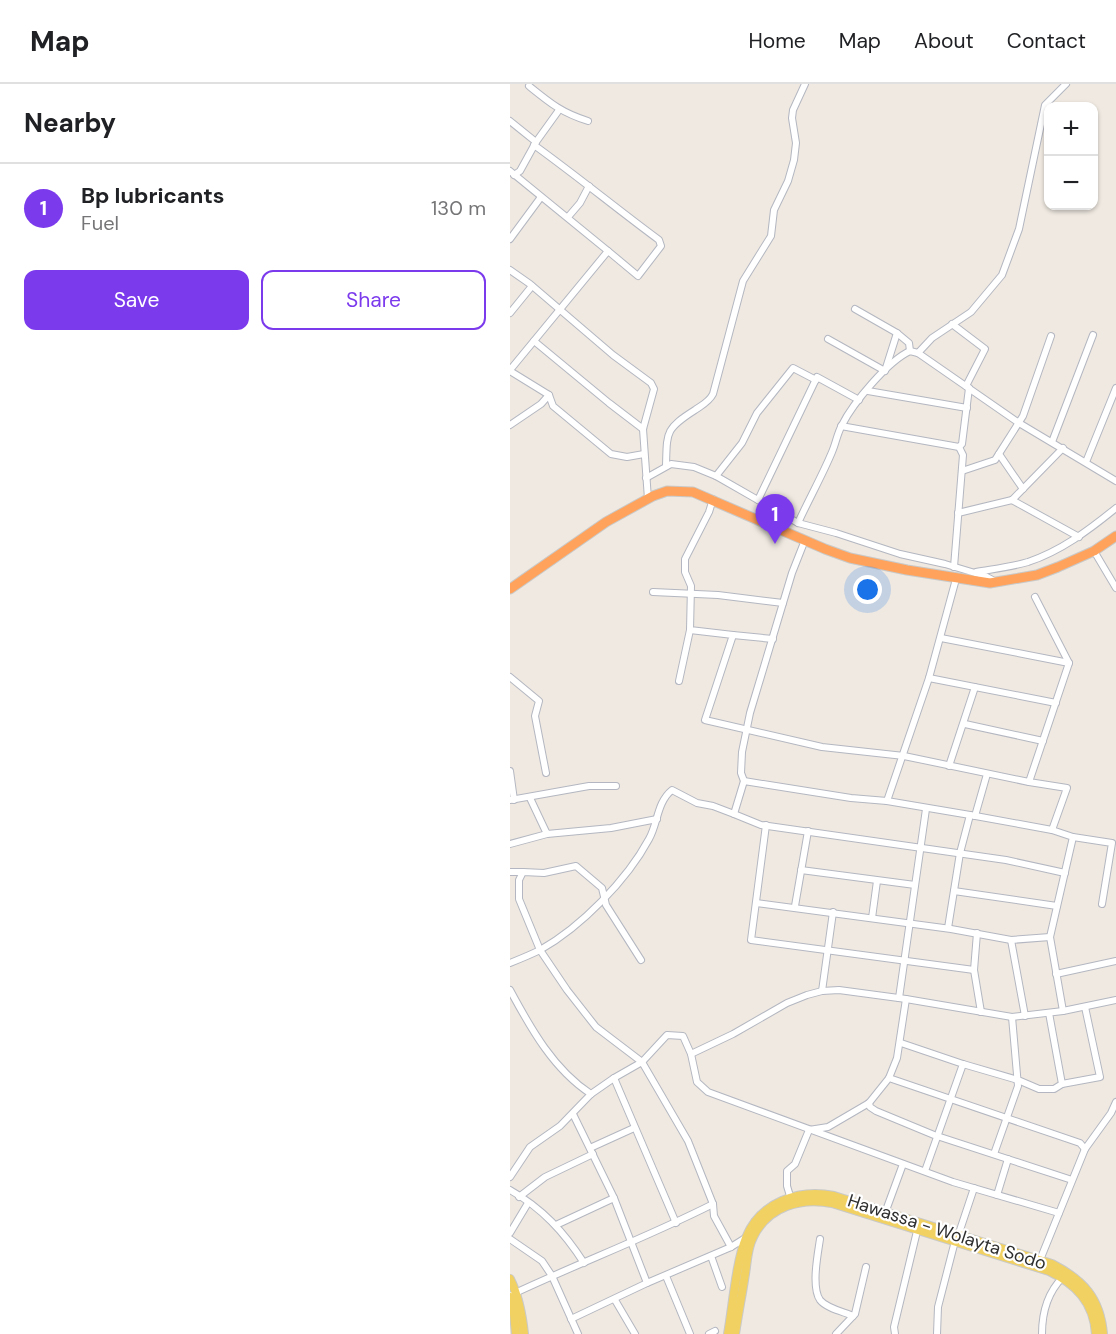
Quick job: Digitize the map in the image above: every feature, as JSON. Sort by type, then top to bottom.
[{"type":"highway","points":[[510,589],[606,522],[651,497],[667,492],[693,492],[713,499],[850,558],[956,579],[996,582],[1036,575],[1094,551],[1116,536]]},
{"type":"main road","name":"Hawassa - Wolayta Sodo","points":[[749,1237],[760,1220],[790,1196],[811,1193],[823,1194],[885,1213],[918,1226]]},
{"type":"main road","name":"Hawassa - Wolayta Sodo","points":[[773,1209],[804,1201],[821,1201],[918,1226],[1066,1275],[1085,1298],[1095,1322],[1096,1334]]},
{"type":"main road","points":[[728,1334],[749,1237]]},
{"type":"main road","points":[[735,1334],[749,1237]]},
{"type":"main road","name":"Hawassa - Wolayta Sodo","points":[[957,1238],[1040,1260],[1087,1288],[1102,1321],[1103,1334]]},
{"type":"main road","points":[[510,1279],[516,1334]]},
{"type":"main road","points":[[512,1295],[522,1312],[524,1334]]},
{"type":"street","points":[[666,466],[669,431],[675,423],[709,400],[713,394],[743,280],[771,236],[774,210],[788,181],[796,152],[793,107],[805,84]]},
{"type":"street","points":[[918,353],[932,338],[971,312],[1002,275],[1019,228],[1045,105],[1066,84]]},
{"type":"street","points":[[529,86],[567,115],[588,121]]},
{"type":"street","points":[[510,122],[535,143],[589,186],[612,206],[659,240],[661,246],[638,276],[568,217],[512,174],[520,171],[535,143],[559,110]]},
{"type":"street","points":[[568,217],[580,203],[589,186]]},
{"type":"street","points":[[510,239],[541,198]]},
{"type":"street","points":[[608,251],[510,371],[549,395],[553,406],[611,454],[627,457],[644,454]]},
{"type":"street","points":[[510,270],[651,383],[654,389],[643,429],[646,478],[651,497]]},
{"type":"street","points":[[510,313],[532,286]]},
{"type":"street","points":[[855,309],[897,333],[909,343],[910,351]]},
{"type":"street","points":[[952,324],[985,349],[968,387],[962,444],[959,447]]},
{"type":"street","points":[[885,371],[897,333]]},
{"type":"street","points":[[1052,442],[1093,335]]},
{"type":"street","points":[[962,471],[995,460],[999,454],[1019,423],[1051,336]]},
{"type":"street","points":[[828,339],[885,371]]},
{"type":"street","points":[[534,341],[643,429]]},
{"type":"street","points":[[798,523],[831,454],[841,426],[859,400],[885,371],[900,356],[910,351],[918,353],[1019,423],[1116,481]]},
{"type":"street","points":[[716,476],[742,443],[757,412],[793,368],[816,380]]},
{"type":"street","points":[[758,500],[817,377],[859,400]]},
{"type":"street","points":[[1086,462],[1116,388]]},
{"type":"street","points":[[868,391],[967,408]]},
{"type":"street","points":[[510,425],[541,404],[549,395]]},
{"type":"street","points":[[841,426],[959,447]]},
{"type":"street","points":[[954,567],[963,455],[959,447]]},
{"type":"street","points":[[958,513],[1012,500],[1063,448]]},
{"type":"street","points":[[999,454],[1023,489]]},
{"type":"street","points":[[646,478],[671,464],[694,467],[716,476],[798,523],[900,554],[954,567],[996,582]]},
{"type":"street","points":[[679,681],[690,630],[691,586],[685,572],[685,559],[706,519],[713,499]]},
{"type":"street","points":[[1012,500],[1079,537]]},
{"type":"street","points":[[973,573],[1027,562],[1061,548],[1116,508]]},
{"type":"street","points":[[734,814],[744,781],[741,773],[746,731],[792,573],[805,540]]},
{"type":"street","points":[[1094,551],[1116,588]]},
{"type":"street","points":[[887,801],[929,678],[956,579]]},
{"type":"street","points":[[653,592],[691,593],[783,603]]},
{"type":"street","points":[[1029,782],[1069,663],[1035,597]]},
{"type":"street","points":[[690,630],[773,639]]},
{"type":"street","points":[[733,635],[705,720],[822,747],[904,756],[1067,788],[1052,830]]},
{"type":"street","points":[[941,638],[1069,663]]},
{"type":"street","points":[[510,677],[539,700],[535,716],[546,773]]},
{"type":"street","points":[[929,678],[1056,703]]},
{"type":"street","points":[[949,766],[975,687]]},
{"type":"street","points":[[964,724],[1043,741]]},
{"type":"street","points":[[510,771],[512,800],[590,786],[616,786]]},
{"type":"street","points":[[948,928],[960,853],[987,774]]},
{"type":"street","points":[[744,781],[851,798],[887,801],[1112,843],[1102,904]]},
{"type":"street","points":[[510,963],[540,950],[595,909],[633,864],[650,838],[664,796],[672,790],[698,803],[713,806],[755,823],[1006,860],[1065,873]]},
{"type":"street","points":[[530,798],[547,834]]},
{"type":"street","points":[[809,1130],[828,1127],[869,1103],[889,1078],[897,1058],[901,1043],[904,961],[926,809]]},
{"type":"street","points":[[510,844],[547,834],[611,828],[657,819]]},
{"type":"street","points":[[766,825],[751,940],[974,970]]},
{"type":"street","points":[[795,906],[808,831]]},
{"type":"street","points":[[1063,1011],[1050,937],[1073,837]]},
{"type":"street","points":[[510,872],[544,873],[576,866],[602,888],[606,905],[641,960]]},
{"type":"street","points":[[801,870],[915,885]]},
{"type":"street","points":[[523,872],[519,880],[519,899],[540,950],[596,1027],[642,1062],[688,1141],[713,1204],[714,1216],[731,1247]]},
{"type":"street","points":[[872,918],[877,881]]},
{"type":"street","points":[[954,891],[1058,906]]},
{"type":"street","points":[[756,903],[795,906],[948,928],[1011,940],[1050,937]]},
{"type":"street","points":[[822,991],[833,912]]},
{"type":"street","points":[[976,933],[974,970],[981,1012]]},
{"type":"street","points":[[1011,940],[1025,1016]]},
{"type":"street","points":[[1056,974],[1116,961]]},
{"type":"street","points":[[510,990],[527,1021],[565,1073],[573,1082],[591,1094]]},
{"type":"street","points":[[691,1054],[787,1004],[822,991],[839,990],[902,998],[1012,1017],[1063,1011],[1116,1000]]},
{"type":"street","points":[[901,1043],[1040,1089],[1054,1089],[1062,1084],[1100,1077],[1085,1007]]},
{"type":"street","points":[[1049,1013],[1062,1084]]},
{"type":"street","points":[[994,1154],[1017,1091],[1012,1017]]},
{"type":"street","points":[[510,1177],[530,1147],[560,1126],[591,1094],[642,1062],[667,1035],[683,1036],[691,1054],[698,1082],[708,1092],[903,1164],[1059,1213]]},
{"type":"street","points":[[925,1171],[963,1064]]},
{"type":"street","points":[[614,1078],[676,1223]]},
{"type":"street","points":[[889,1078],[1080,1143],[1085,1149]]},
{"type":"street","points":[[1040,1260],[1085,1149],[1111,1113],[1116,1102]]},
{"type":"street","points":[[869,1103],[870,1107],[876,1111],[937,1136],[1072,1180]]},
{"type":"street","points":[[573,1114],[614,1198],[647,1283]]},
{"type":"street","points":[[519,1197],[545,1177],[634,1128]]},
{"type":"street","points":[[790,1196],[786,1178],[787,1171],[795,1164],[809,1130]]},
{"type":"street","points":[[997,1195],[1008,1159]]},
{"type":"street","points":[[885,1213],[903,1164]]},
{"type":"street","points":[[937,1334],[938,1307],[974,1188]]},
{"type":"street","points":[[510,1190],[556,1225],[568,1238],[584,1263]]},
{"type":"street","points":[[556,1225],[614,1198]]},
{"type":"street","points":[[510,1233],[528,1203]]},
{"type":"street","points":[[512,1295],[552,1275],[676,1223],[713,1204]]},
{"type":"street","points":[[895,1334],[894,1327],[918,1226]]},
{"type":"street","points":[[571,1319],[749,1237]]},
{"type":"street","points":[[510,1239],[543,1261],[552,1275],[578,1334]]},
{"type":"street","points":[[820,1239],[816,1280],[820,1301],[853,1316]]},
{"type":"street","points":[[711,1256],[722,1287]]},
{"type":"street","points":[[836,1334],[853,1316],[866,1267]]},
{"type":"street","points":[[1042,1334],[1042,1323],[1054,1287],[1066,1275]]},
{"type":"street","points":[[666,1276],[690,1334]]},
{"type":"street","points":[[615,1300],[635,1334]]},
{"type":"place","name":"Bp lubricants","points":[[775,544]]}]
